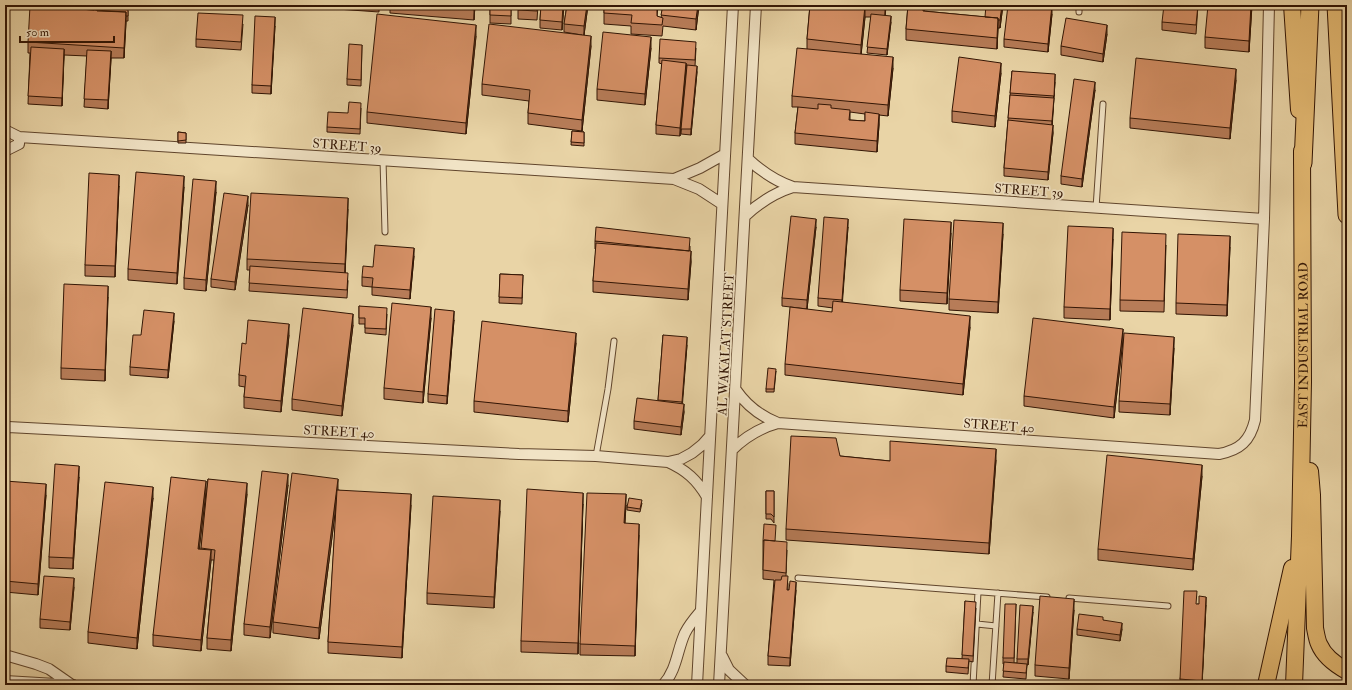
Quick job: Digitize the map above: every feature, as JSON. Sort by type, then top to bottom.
[{"type":"highway","points":[[1303,163],[1310,5]]},
{"type":"highway","points":[[1336,5],[1347,215]]},
{"type":"main road","name":"EAST INDUSTRIAL ROAD","points":[[1292,5],[1303,163],[1303,382],[1300,536],[1294,685]]},
{"type":"main road","points":[[1303,382],[1312,495],[1315,628],[1319,644],[1328,657],[1339,667],[1347,671]]},
{"type":"main road","points":[[1266,685],[1285,596],[1300,536]]},
{"type":"street","name":"AL WAKALAT STREET","points":[[696,685],[733,5]]},
{"type":"street","name":"AL WAKALAT STREET","points":[[719,685],[756,5]]},
{"type":"street","points":[[1264,219],[1269,5]]},
{"type":"street","name":"STREET 39","points":[[5,130],[19,137],[674,179],[699,189],[722,204]]},
{"type":"street","points":[[5,151],[19,144],[19,137]]},
{"type":"street","name":"STREET 39","points":[[674,179],[700,168],[725,154]]},
{"type":"street","name":"STREET 39","points":[[748,159],[764,173],[783,184],[793,187],[1264,219]]},
{"type":"street","name":"STREET 39","points":[[745,216],[762,201],[772,195],[793,187]]},
{"type":"street","name":"STREET 40","points":[[736,390],[750,407],[768,419],[778,423],[1219,454],[1239,447],[1247,440],[1255,420],[1264,219]]},
{"type":"street","name":"STREET 40","points":[[732,450],[742,440],[753,433],[778,423]]},
{"type":"street","name":"STREET 40","points":[[6,426],[596,456],[668,462],[681,459],[692,453],[710,436]]},
{"type":"street","name":"STREET 40","points":[[668,462],[691,476],[700,485],[706,497]]},
{"type":"street","points":[[663,685],[676,664],[685,633],[700,612]]},
{"type":"street","points":[[721,653],[729,670],[745,685]]},
{"type":"street","points":[[5,655],[49,669],[73,685]]},
{"type":"street","points":[[5,681],[73,685]]},
{"type":"lane","points":[[1079,5],[1079,12]]},
{"type":"lane","points":[[1096,208],[1103,104]]},
{"type":"lane","points":[[383,160],[385,232]]},
{"type":"lane","points":[[596,456],[608,389],[614,341]]},
{"type":"lane","points":[[798,578],[1052,597]]},
{"type":"lane","points":[[973,685],[978,592]]},
{"type":"lane","points":[[992,685],[998,593]]},
{"type":"lane","points":[[1060,598],[1168,606]]},
{"type":"lane","points":[[977,624],[996,626]]},
{"type":"building","points":[[33,5],[61,5],[60,8],[33,7]]},
{"type":"building","points":[[63,5],[95,5],[94,10],[63,8]]},
{"type":"building","points":[[98,5],[128,6],[128,16],[126,16],[126,12],[97,11]]},
{"type":"building","points":[[426,5],[474,5],[474,9]]},
{"type":"building","points":[[490,5],[511,5],[511,16],[490,15]]},
{"type":"building","points":[[518,5],[537,5],[537,11],[518,10]]},
{"type":"building","points":[[541,5],[563,5],[562,22],[540,20]]},
{"type":"building","points":[[567,5],[587,5],[584,26],[564,24]]},
{"type":"building","points":[[604,5],[657,5],[657,16],[663,18],[662,25],[631,23],[632,15],[604,13]]},
{"type":"building","points":[[663,5],[698,5],[696,19],[661,15]]},
{"type":"building","points":[[810,5],[885,5],[885,8],[865,6],[861,45],[807,39]]},
{"type":"building","points":[[908,5],[924,5],[923,11],[998,18],[997,38],[906,29]]},
{"type":"building","points":[[986,5],[1002,5],[1000,20],[998,20],[998,18],[985,17]]},
{"type":"building","points":[[1008,5],[1052,5],[1048,44],[1004,39]]},
{"type":"building","points":[[1164,5],[1198,5],[1196,25],[1162,22]]},
{"type":"building","points":[[1208,5],[1251,5],[1249,41],[1205,37]]},
{"type":"building","points":[[30,6],[126,12],[124,48],[28,42]]},
{"type":"building","points":[[198,13],[243,15],[241,42],[196,39]]},
{"type":"building","points":[[377,14],[476,25],[466,123],[367,112]]},
{"type":"building","points":[[871,14],[891,16],[887,49],[867,47]]},
{"type":"building","points":[[255,16],[275,17],[271,86],[252,85]]},
{"type":"building","points":[[1066,18],[1107,25],[1103,54],[1061,46]]},
{"type":"building","points":[[489,24],[591,36],[582,120],[528,113],[530,90],[482,84]]},
{"type":"building","points":[[603,32],[651,37],[645,94],[597,89]]},
{"type":"building","points":[[660,39],[696,42],[695,60],[659,58]]},
{"type":"building","points":[[349,44],[362,45],[361,80],[347,79]]},
{"type":"building","points":[[31,47],[64,49],[62,98],[28,96]]},
{"type":"building","points":[[797,48],[893,57],[888,105],[792,96]]},
{"type":"building","points":[[87,50],[111,51],[108,100],[84,99]]},
{"type":"building","points":[[959,57],[1001,63],[995,116],[952,111]]},
{"type":"building","points":[[1136,58],[1236,69],[1230,128],[1130,118]]},
{"type":"building","points":[[662,60],[686,63],[680,128],[656,125]]},
{"type":"building","points":[[687,65],[697,66],[691,129],[681,129]]},
{"type":"building","points":[[1012,71],[1055,74],[1054,96],[1010,93]]},
{"type":"building","points":[[1074,79],[1095,82],[1082,179],[1061,176]]},
{"type":"building","points":[[1010,95],[1054,98],[1052,121],[1008,118]]},
{"type":"building","points":[[349,102],[361,103],[360,129],[327,127],[328,112],[348,113]]},
{"type":"building","points":[[818,104],[831,105],[831,108],[850,110],[849,120],[865,121],[865,112],[879,114],[877,141],[795,133],[798,107],[818,109]]},
{"type":"building","points":[[1008,120],[1053,125],[1048,172],[1004,168]]},
{"type":"building","points":[[572,131],[584,132],[584,143],[571,142]]},
{"type":"building","points":[[178,132],[186,133],[186,140],[178,141]]},
{"type":"building","points":[[136,172],[184,176],[177,273],[128,269]]},
{"type":"building","points":[[89,173],[119,175],[115,266],[85,265]]},
{"type":"building","points":[[193,179],[216,181],[206,280],[184,278]]},
{"type":"building","points":[[224,193],[248,196],[235,282],[211,279]]},
{"type":"building","points":[[251,193],[348,198],[345,264],[247,259]]},
{"type":"building","points":[[791,216],[816,219],[807,300],[782,298]]},
{"type":"building","points":[[824,217],[848,219],[842,300],[818,298]]},
{"type":"building","points":[[904,219],[951,222],[947,293],[900,290]]},
{"type":"building","points":[[954,220],[1003,223],[998,302],[949,299]]},
{"type":"building","points":[[1068,226],[1113,228],[1110,309],[1064,307]]},
{"type":"building","points":[[596,227],[690,238],[689,251],[595,241]]},
{"type":"building","points":[[1122,232],[1166,234],[1164,301],[1120,300]]},
{"type":"building","points":[[1178,234],[1230,236],[1227,305],[1176,303]]},
{"type":"building","points":[[596,243],[691,251],[688,289],[593,281]]},
{"type":"building","points":[[375,245],[414,248],[410,290],[372,287],[373,278],[362,277],[363,266],[373,267]]},
{"type":"building","points":[[250,266],[348,273],[347,290],[249,283]]},
{"type":"building","points":[[500,274],[523,275],[522,298],[499,297]]},
{"type":"building","points":[[64,284],[108,286],[105,370],[61,368]]},
{"type":"building","points":[[833,301],[970,316],[963,384],[785,364],[790,307],[832,312]]},
{"type":"building","points":[[392,303],[431,307],[423,392],[384,388]]},
{"type":"building","points":[[359,306],[387,308],[386,329],[365,328],[365,318],[359,318]]},
{"type":"building","points":[[303,308],[353,314],[342,406],[292,399]]},
{"type":"building","points":[[435,309],[454,311],[447,396],[428,394]]},
{"type":"building","points":[[144,310],[174,313],[168,370],[130,367],[133,335],[141,335]]},
{"type":"building","points":[[1033,318],[1123,329],[1114,407],[1024,396]]},
{"type":"building","points":[[248,320],[289,324],[281,401],[244,397],[246,376],[239,375],[242,343],[246,344]]},
{"type":"building","points":[[482,321],[576,333],[568,411],[474,401]]},
{"type":"building","points":[[1124,333],[1174,337],[1170,404],[1119,401]]},
{"type":"building","points":[[663,335],[687,337],[682,402],[658,400]]},
{"type":"building","points":[[768,368],[776,369],[774,389],[766,389]]},
{"type":"building","points":[[637,398],[684,404],[681,427],[634,421]]},
{"type":"building","points":[[791,436],[836,438],[840,456],[890,461],[890,441],[996,449],[989,543],[786,529]]},
{"type":"building","points":[[1107,455],[1202,465],[1193,559],[1098,549]]},
{"type":"building","points":[[55,464],[79,466],[73,558],[49,557]]},
{"type":"building","points":[[262,471],[288,474],[270,627],[244,624]]},
{"type":"building","points":[[292,473],[338,479],[319,628],[273,622]]},
{"type":"building","points":[[171,477],[206,481],[198,549],[211,550],[201,640],[153,635]]},
{"type":"building","points":[[208,479],[247,483],[231,640],[207,638],[215,550],[201,548]]},
{"type":"building","points":[[5,481],[46,484],[38,584],[5,581]]},
{"type":"building","points":[[105,482],[153,487],[137,638],[88,632]]},
{"type":"building","points":[[527,489],[583,493],[578,643],[521,641]]},
{"type":"building","points":[[337,490],[411,494],[402,647],[328,642]]},
{"type":"building","points":[[766,491],[774,491],[774,517],[771,514],[766,514]]},
{"type":"building","points":[[587,493],[626,494],[624,523],[639,524],[635,646],[580,644]]},
{"type":"building","points":[[433,496],[500,500],[494,597],[427,593]]},
{"type":"building","points":[[629,498],[642,500],[640,509],[627,507]]},
{"type":"building","points":[[764,524],[776,525],[775,541],[763,541]]},
{"type":"building","points":[[764,540],[787,542],[786,573],[763,570]]},
{"type":"building","points":[[44,576],[74,578],[70,622],[40,619]]},
{"type":"building","points":[[782,576],[788,576],[787,590],[789,590],[790,581],[796,582],[790,658],[768,656],[775,580],[781,580]]},
{"type":"building","points":[[1184,591],[1197,591],[1196,604],[1199,604],[1199,596],[1206,597],[1202,681],[1180,679]]},
{"type":"building","points":[[1040,596],[1074,599],[1069,668],[1035,665]]},
{"type":"building","points":[[965,601],[976,602],[973,656],[962,655]]},
{"type":"building","points":[[1005,604],[1016,604],[1014,658],[1003,658]]},
{"type":"building","points":[[1020,605],[1033,606],[1028,659],[1017,659]]},
{"type":"building","points":[[1079,614],[1103,617],[1103,620],[1122,623],[1120,635],[1077,629]]},
{"type":"building","points":[[947,658],[969,659],[968,668],[946,666]]},
{"type":"building","points":[[1004,662],[1027,664],[1026,673],[1003,671]]}]
